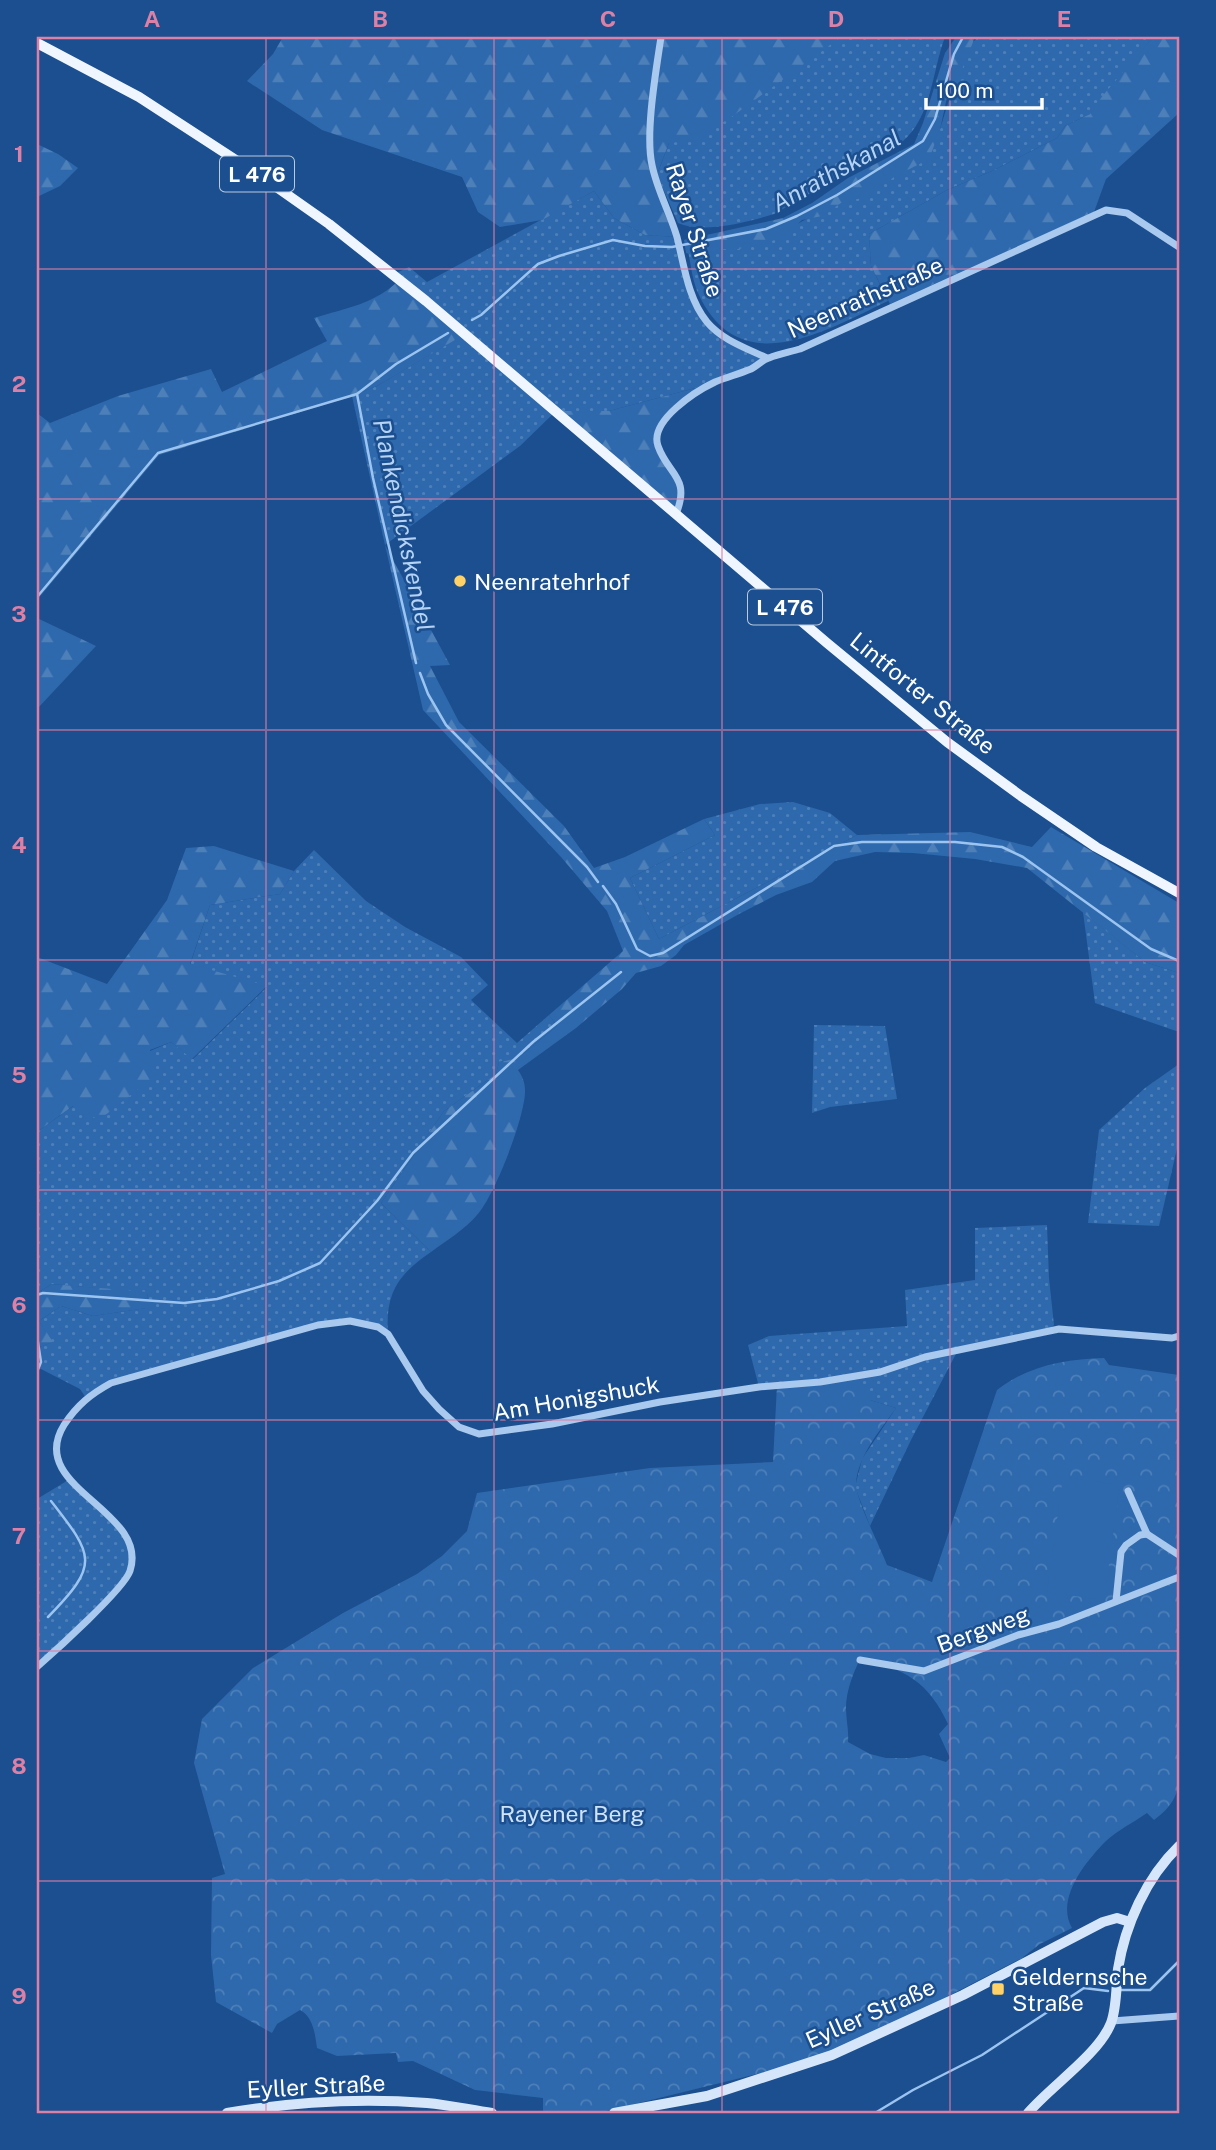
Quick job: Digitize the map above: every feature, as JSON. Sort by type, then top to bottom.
[{"type":"main road","name":"Lintforter Straße","points":[[37,43],[139,97],[265,179],[394,274],[947,742],[1096,847],[1179,893]]},
{"type":"main road","points":[[1028,2113],[1096,2046],[1112,2021],[1119,1964],[1130,1922],[1153,1881],[1179,1846]]},
{"type":"main road","name":"Eyller Straße","points":[[614,2113],[707,2096],[832,2055],[963,1995],[1103,1922],[1117,1918],[1130,1922]]},
{"type":"main road","name":"Eyller Straße","points":[[227,2113],[269,2106],[379,2102],[429,2103],[492,2113]]},
{"type":"street","name":"Rayer Straße","points":[[661,37],[654,82],[650,146],[652,165],[676,234],[695,303],[706,321],[718,333],[767,358]]},
{"type":"street","name":"Neenrathstraße","points":[[676,513],[683,490],[677,475],[657,444],[656,435],[659,426],[673,410],[714,383],[755,367],[767,358],[800,349],[1106,210],[1126,213],[1179,247]]},
{"type":"street","name":"Am Honigshuck","points":[[37,1667],[117,1591],[129,1574],[133,1559],[129,1542],[116,1523],[73,1483],[55,1450],[56,1440],[76,1408],[86,1398],[111,1383],[318,1325],[350,1321],[378,1327],[388,1334],[431,1400],[459,1427],[479,1434],[552,1424],[660,1402],[880,1372],[925,1357],[1059,1329],[1172,1338],[1179,1336]]},
{"type":"street","points":[[1128,1491],[1147,1534],[1179,1555]]},
{"type":"street","points":[[1116,1601],[1121,1552],[1140,1535],[1147,1534]]},
{"type":"street","name":"Bergweg","points":[[860,1660],[924,1671],[1018,1635],[1059,1624],[1179,1577]]},
{"type":"street","points":[[1112,2021],[1179,2016]]},
{"type":"green space","points":[[283,37],[841,37],[730,118],[694,140],[669,143],[656,177],[677,237],[645,235],[614,218],[594,191],[542,220],[500,227],[478,212],[462,177],[322,130],[247,81],[273,54]]},
{"type":"green space","points":[[833,37],[945,37],[930,93],[920,120],[912,132],[902,142],[774,214],[713,227],[678,223],[657,175],[669,143]]},
{"type":"green space","points":[[956,37],[975,37],[961,72],[947,97],[940,130],[929,159],[894,177],[866,197],[841,203],[822,216],[802,220],[783,238],[739,249],[720,249],[698,257],[686,253],[684,240],[783,218],[812,203],[848,178],[914,144],[945,53]]},
{"type":"green space","points":[[979,37],[1153,37],[1090,114],[1065,126],[1057,138],[947,190],[869,234],[871,266],[888,301],[838,325],[785,342],[760,343],[736,336],[715,320],[698,293],[688,251],[774,234],[906,165],[940,129],[969,45]]},
{"type":"green space","points":[[1153,37],[1179,37],[1179,113],[1106,179],[1094,212],[890,304],[871,266],[869,234],[947,190],[1057,138],[1065,126],[1090,114]]},
{"type":"green space","points":[[37,144],[78,168],[60,186],[37,197]]},
{"type":"green space","points":[[594,191],[614,218],[645,235],[677,237],[695,303],[718,333],[767,358],[714,383],[609,411],[556,411],[520,446],[385,545],[352,396],[377,386],[464,334],[394,274],[409,267],[427,282]]},
{"type":"green space","points":[[400,279],[465,334],[377,386],[353,396],[159,455],[37,600],[37,413],[50,423],[118,396],[211,369],[222,392],[327,341],[314,318],[371,300]]},
{"type":"green space","points":[[714,383],[691,397],[659,426],[657,444],[683,490],[676,514],[556,411],[609,411]]},
{"type":"green space","points":[[385,545],[450,665],[430,666],[459,722],[564,826],[594,868],[625,857],[704,819],[715,835],[630,878],[659,939],[857,835],[970,832],[1032,847],[1051,827],[1179,903],[1179,973],[1145,962],[1027,868],[975,859],[913,853],[875,852],[835,861],[812,882],[776,895],[739,914],[684,945],[661,966],[636,973],[622,989],[576,1028],[518,1070],[524,1084],[524,1102],[515,1136],[492,1191],[472,1220],[431,1252],[381,1203],[444,1111],[496,1074],[499,1062],[518,1058],[557,1026],[549,1015],[623,951],[607,911],[561,857],[423,710]]},
{"type":"green space","points":[[37,618],[96,646],[37,709]]},
{"type":"green space","points":[[793,802],[830,813],[857,835],[659,939],[630,878],[715,835],[704,819],[760,804]]},
{"type":"green space","points":[[214,846],[294,871],[280,894],[210,905],[190,964],[267,986],[192,1059],[171,1042],[150,1050],[156,1075],[99,1120],[73,1106],[37,1132],[37,957],[107,984],[167,900],[186,848]]},
{"type":"green space","points":[[314,850],[366,901],[405,927],[461,957],[488,985],[471,1000],[517,1043],[549,1015],[557,1026],[518,1058],[499,1062],[496,1074],[444,1111],[381,1203],[431,1252],[410,1268],[396,1286],[389,1307],[388,1334],[378,1327],[333,1322],[111,1383],[86,1398],[80,1389],[37,1367],[37,1348],[52,1342],[39,1321],[61,1306],[93,1316],[146,1308],[148,1293],[52,1284],[37,1293],[37,1132],[150,1051],[171,1042],[193,1059],[267,987],[190,965],[210,905],[280,894],[294,871]]},
{"type":"green space","points":[[1083,912],[1145,962],[1179,973],[1179,1032],[1095,1003]]},
{"type":"green space","points":[[814,1025],[885,1026],[897,1099],[830,1107],[812,1113]]},
{"type":"green space","points":[[1179,1064],[1179,1140],[1159,1226],[1088,1223],[1099,1130],[1145,1088]]},
{"type":"green space","points":[[1047,1225],[1054,1325],[1042,1336],[958,1350],[870,1526],[855,1487],[862,1459],[896,1408],[870,1400],[759,1387],[748,1345],[769,1336],[907,1326],[905,1290],[975,1280],[975,1228]]},
{"type":"green space","points":[[52,1284],[148,1292],[147,1308],[93,1316],[61,1306],[39,1321],[53,1342],[37,1348],[37,1293]]},
{"type":"green space","name":"Rayener Berg","points":[[1104,1358],[1109,1365],[1179,1375],[1179,1770],[1178,1788],[1164,1812],[1154,1820],[1147,1813],[1116,1833],[1098,1849],[1082,1870],[1075,1881],[1067,1905],[1072,1928],[1040,1944],[1022,1958],[834,2055],[602,2112],[543,2111],[543,2098],[475,2090],[413,2061],[398,2062],[396,2053],[337,2056],[317,2048],[311,2021],[300,2010],[277,2024],[272,2033],[216,2002],[211,1955],[212,1878],[225,1874],[194,1763],[202,1719],[253,1668],[343,1613],[417,1574],[442,1556],[467,1531],[477,1493],[650,1468],[773,1462],[777,1385],[850,1377],[870,1400],[896,1408],[861,1463],[856,1484],[864,1511],[887,1565],[932,1582],[997,1390],[1021,1375],[1048,1365]],"holes":[[[860,1659],[902,1672],[932,1697],[948,1724],[939,1734],[950,1758],[946,1762],[924,1755],[886,1758],[870,1754],[848,1742],[846,1702],[852,1677]]]},
{"type":"green space","points":[[1063,1477],[1120,1485],[1104,1600],[1047,1592]]},
{"type":"green space","points":[[70,1479],[129,1542],[129,1574],[37,1667],[37,1499]]},
{"type":"waterway","name":"Anrathskanal","points":[[472,320],[538,264],[559,256],[613,240],[645,246],[672,247],[766,229],[837,195],[923,141],[935,119],[954,54],[963,37]]},
{"type":"waterway","points":[[37,597],[158,453],[357,394],[396,364],[448,333]]},
{"type":"waterway","name":"Plankendickskendel","points":[[357,394],[373,478],[416,663]]},
{"type":"waterway","name":"Plankendickskendel","points":[[420,673],[428,694],[446,725],[587,867],[598,882]]},
{"type":"waterway","name":"Plankendickskendel","points":[[603,886],[616,904],[637,949],[650,956],[663,953],[834,846],[862,842],[955,842],[1002,847],[1023,857],[1151,949],[1179,961]]},
{"type":"waterway","points":[[37,1295],[43,1293],[184,1303],[217,1299],[279,1281],[320,1263],[377,1201],[413,1153],[533,1042],[621,972]]},
{"type":"waterway","points":[[37,1336],[41,1362],[37,1372]]},
{"type":"waterway","points":[[48,1617],[76,1584],[83,1572],[85,1560],[83,1548],[76,1535],[51,1501]]},
{"type":"waterway","points":[[1121,1990],[1150,1990],[1179,1961]]},
{"type":"waterway","points":[[875,2113],[913,2090],[982,2055],[1084,1988],[1108,1991]]},
{"type":"place","name":"Neenratehrhof","points":[[460,581]]},
{"type":"place","name":"Geldernsche Straße","points":[[998,1989]]}]
